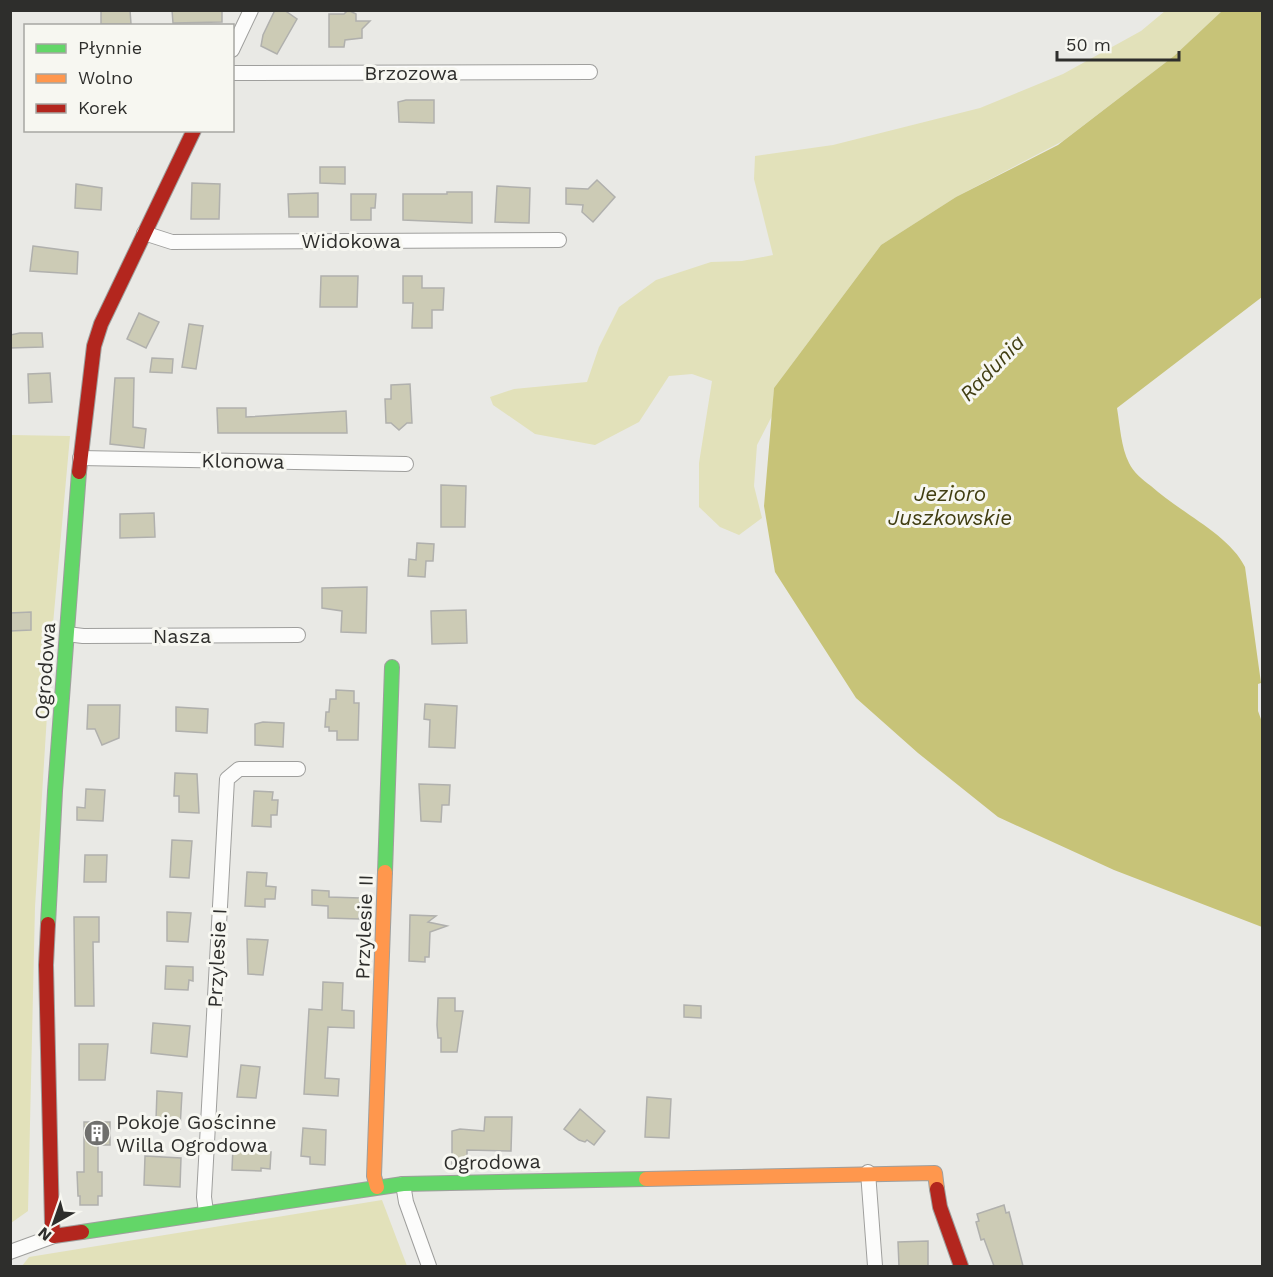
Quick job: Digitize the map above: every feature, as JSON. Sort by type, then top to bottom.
[{"type":"street","points":[[234,46],[251,10]]},
{"type":"street","name":"Brzozowa","points":[[234,73],[590,72]]},
{"type":"street","name":"Ogrodowa","points":[[54,1236],[46,964],[67,634],[81,458],[94,346],[101,324],[193,132]]},
{"type":"street","name":"Widokowa","points":[[144,233],[172,242],[559,240]]},
{"type":"street","name":"Klonowa","points":[[81,458],[406,464]]},
{"type":"street","name":"Nasza","points":[[67,634],[83,636],[298,635]]},
{"type":"street","name":"Przylesie II","points":[[377,1187],[374,1176],[392,667]]},
{"type":"street","name":"Przylesie I","points":[[206,1212],[204,1197],[227,779],[239,769],[298,769]]},
{"type":"street","points":[[868,1172],[875,1266]]},
{"type":"street","name":"Ogrodowa","points":[[10,1251],[54,1236],[403,1184],[868,1172],[935,1173],[940,1207],[961,1266]]},
{"type":"street","points":[[403,1184],[406,1202],[429,1266]]},
{"type":"green space","points":[[1165,11],[1222,11],[1174,56],[1063,141],[956,197],[881,245],[774,388],[772,416],[757,445],[754,486],[762,518],[739,535],[720,527],[699,507],[699,463],[712,381],[692,374],[669,376],[639,422],[595,445],[535,434],[493,405],[490,397],[514,389],[587,382],[599,347],[619,307],[656,280],[711,262],[742,261],[773,255],[754,179],[755,156],[833,145],[980,108],[1063,74],[1141,31]]},
{"type":"green space","points":[[11,435],[70,436],[52,635],[35,907],[28,1211],[11,1223]]},
{"type":"green space","points":[[382,1200],[407,1266],[22,1266],[29,1257]]},
{"type":"water","name":"Jezioro Juszkowskie","points":[[1223,10],[1262,11],[1262,297],[1117,408],[1124,450],[1133,470],[1162,496],[1228,544],[1245,567],[1261,683],[1258,684],[1258,711],[1262,722],[1262,927],[1114,870],[998,817],[918,753],[856,698],[775,572],[764,506],[774,388],[881,245],[956,197],[1058,145],[1174,56]]},
{"type":"building","points":[[101,10],[130,10],[131,24],[101,24]]},
{"type":"building","points":[[172,10],[222,10],[222,22],[173,23]]},
{"type":"building","points":[[275,10],[284,10],[297,19],[277,54],[261,46],[263,35]]},
{"type":"building","points":[[348,10],[356,14],[356,21],[370,21],[362,29],[362,38],[345,40],[344,47],[329,47],[329,14],[344,14]]},
{"type":"building","points":[[434,100],[434,123],[399,122],[398,102]]},
{"type":"building","points":[[320,167],[345,167],[345,184],[320,183]]},
{"type":"building","points":[[597,180],[615,197],[593,222],[582,212],[583,205],[566,204],[566,188],[588,189]]},
{"type":"building","points":[[192,183],[220,184],[219,219],[191,219]]},
{"type":"building","points":[[76,184],[102,188],[101,210],[75,208]]},
{"type":"building","points":[[497,186],[530,188],[529,223],[495,222]]},
{"type":"building","points":[[447,192],[472,192],[472,223],[403,220],[403,194],[447,194]]},
{"type":"building","points":[[318,193],[318,217],[289,217],[288,194]]},
{"type":"building","points":[[351,194],[376,194],[375,208],[371,208],[371,220],[351,220]]},
{"type":"building","points":[[33,246],[78,252],[77,274],[30,271]]},
{"type":"building","points":[[321,276],[358,276],[357,307],[320,307]]},
{"type":"building","points":[[403,276],[422,276],[422,288],[444,288],[443,310],[432,310],[432,328],[412,328],[413,303],[403,303]]},
{"type":"building","points":[[139,313],[159,322],[146,348],[127,339]]},
{"type":"building","points":[[189,324],[203,326],[196,369],[182,367]]},
{"type":"building","points":[[42,333],[43,347],[10,348],[10,335]]},
{"type":"building","points":[[152,358],[173,359],[172,373],[150,372]]},
{"type":"building","points":[[50,373],[52,402],[29,403],[28,374]]},
{"type":"building","points":[[115,378],[134,378],[133,427],[146,429],[144,448],[110,444]]},
{"type":"building","points":[[410,384],[412,423],[407,423],[399,430],[391,423],[386,423],[385,399],[391,399],[391,385]]},
{"type":"building","points":[[217,408],[246,408],[246,417],[346,411],[347,433],[218,433]]},
{"type":"building","points":[[441,485],[466,486],[465,527],[441,527]]},
{"type":"building","points":[[154,513],[155,537],[120,538],[120,514]]},
{"type":"building","points":[[417,543],[434,544],[433,561],[426,561],[425,577],[408,576],[409,559],[416,560]]},
{"type":"building","points":[[367,587],[366,633],[341,632],[342,611],[322,608],[322,588]]},
{"type":"building","points":[[466,610],[467,643],[432,644],[431,611]]},
{"type":"building","points":[[31,612],[31,630],[10,631],[10,613]]},
{"type":"building","points":[[336,690],[354,691],[354,703],[359,703],[358,740],[337,740],[337,731],[329,731],[329,727],[325,727],[326,712],[329,712],[330,699],[336,699]]},
{"type":"building","points":[[425,704],[457,706],[455,748],[429,747],[430,720],[424,719]]},
{"type":"building","points":[[88,705],[120,705],[119,738],[102,745],[95,729],[87,729]]},
{"type":"building","points":[[176,707],[208,709],[207,733],[176,731]]},
{"type":"building","points":[[284,723],[283,747],[255,745],[255,724]]},
{"type":"building","points":[[175,773],[197,774],[199,813],[179,812],[179,796],[174,796]]},
{"type":"building","points":[[419,784],[450,785],[449,805],[442,805],[441,822],[421,821]]},
{"type":"building","points":[[86,789],[105,790],[103,821],[77,820],[77,807],[85,808]]},
{"type":"building","points":[[254,791],[273,792],[272,800],[278,800],[277,815],[271,815],[271,827],[252,826]]},
{"type":"building","points":[[172,840],[192,841],[189,878],[170,877]]},
{"type":"building","points":[[85,855],[107,855],[106,882],[84,882]]},
{"type":"building","points":[[247,872],[267,873],[266,886],[276,887],[275,899],[265,899],[265,907],[245,906]]},
{"type":"building","points":[[312,890],[329,891],[329,897],[360,898],[359,919],[328,918],[328,906],[312,905]]},
{"type":"building","points":[[167,912],[191,913],[188,942],[167,941]]},
{"type":"building","points":[[410,915],[436,916],[428,922],[447,926],[430,932],[429,957],[425,957],[425,962],[409,961]]},
{"type":"building","points":[[74,917],[99,917],[99,942],[93,942],[94,1006],[75,1006]]},
{"type":"building","points":[[247,939],[268,940],[263,975],[248,974]]},
{"type":"building","points":[[166,966],[193,967],[193,981],[189,980],[188,990],[165,989]]},
{"type":"building","points":[[323,982],[343,983],[342,1010],[354,1011],[354,1028],[328,1027],[325,1078],[339,1079],[338,1096],[304,1094],[309,1009],[322,1010]]},
{"type":"building","points":[[438,998],[455,998],[455,1011],[463,1011],[457,1052],[441,1052],[441,1038],[438,1038],[437,1025]]},
{"type":"building","points":[[684,1005],[701,1006],[701,1018],[684,1017]]},
{"type":"building","points":[[153,1023],[190,1026],[187,1057],[151,1053]]},
{"type":"building","points":[[79,1044],[108,1044],[105,1080],[79,1080]]},
{"type":"building","points":[[241,1065],[260,1067],[256,1098],[237,1097]]},
{"type":"building","points":[[157,1091],[182,1093],[180,1129],[165,1128],[165,1121],[156,1120]]},
{"type":"building","points":[[647,1097],[671,1099],[669,1138],[645,1137]]},
{"type":"building","points":[[580,1109],[605,1131],[594,1145],[587,1140],[585,1142],[579,1140],[564,1129]]},
{"type":"building","points":[[485,1117],[512,1117],[511,1151],[467,1150],[467,1164],[452,1164],[452,1131],[460,1129],[484,1131]]},
{"type":"building","points":[[84,1122],[110,1122],[110,1145],[98,1145],[98,1172],[102,1172],[102,1196],[98,1196],[98,1205],[80,1205],[80,1196],[78,1196],[77,1172],[84,1172]]},
{"type":"building","points":[[303,1128],[326,1130],[325,1165],[310,1164],[310,1157],[301,1156]]},
{"type":"building","points":[[248,1143],[260,1143],[262,1151],[271,1152],[270,1169],[232,1170],[233,1147],[247,1147]]},
{"type":"building","points":[[145,1156],[181,1158],[180,1187],[144,1185]]},
{"type":"building","points":[[1004,1205],[1006,1213],[1009,1212],[1023,1266],[994,1266],[984,1239],[981,1240],[976,1222],[979,1221],[977,1214]]},
{"type":"building","points":[[928,1241],[928,1266],[899,1266],[898,1242]]},
{"type":"traffic: fast","points":[[48,924],[55,791],[79,472]]},
{"type":"traffic: fast","points":[[385,872],[392,667]]},
{"type":"traffic: fast","points":[[82,1232],[403,1184],[646,1179]]},
{"type":"traffic: slow","points":[[377,1187],[374,1176],[385,872]]},
{"type":"traffic: slow","points":[[646,1179],[935,1173],[937,1189]]},
{"type":"traffic: jam","points":[[79,472],[94,346],[101,324],[193,132]]},
{"type":"traffic: jam","points":[[48,924],[46,965],[52,1224],[54,1236],[82,1232]]},
{"type":"traffic: jam","points":[[937,1189],[940,1207],[961,1266]]},
{"type":"place","name":"Pokoje Gościnne Willa Ogrodowa","points":[[97,1133]]},
{"type":"water label","name":"Radunia","points":[[992,368]]}]
